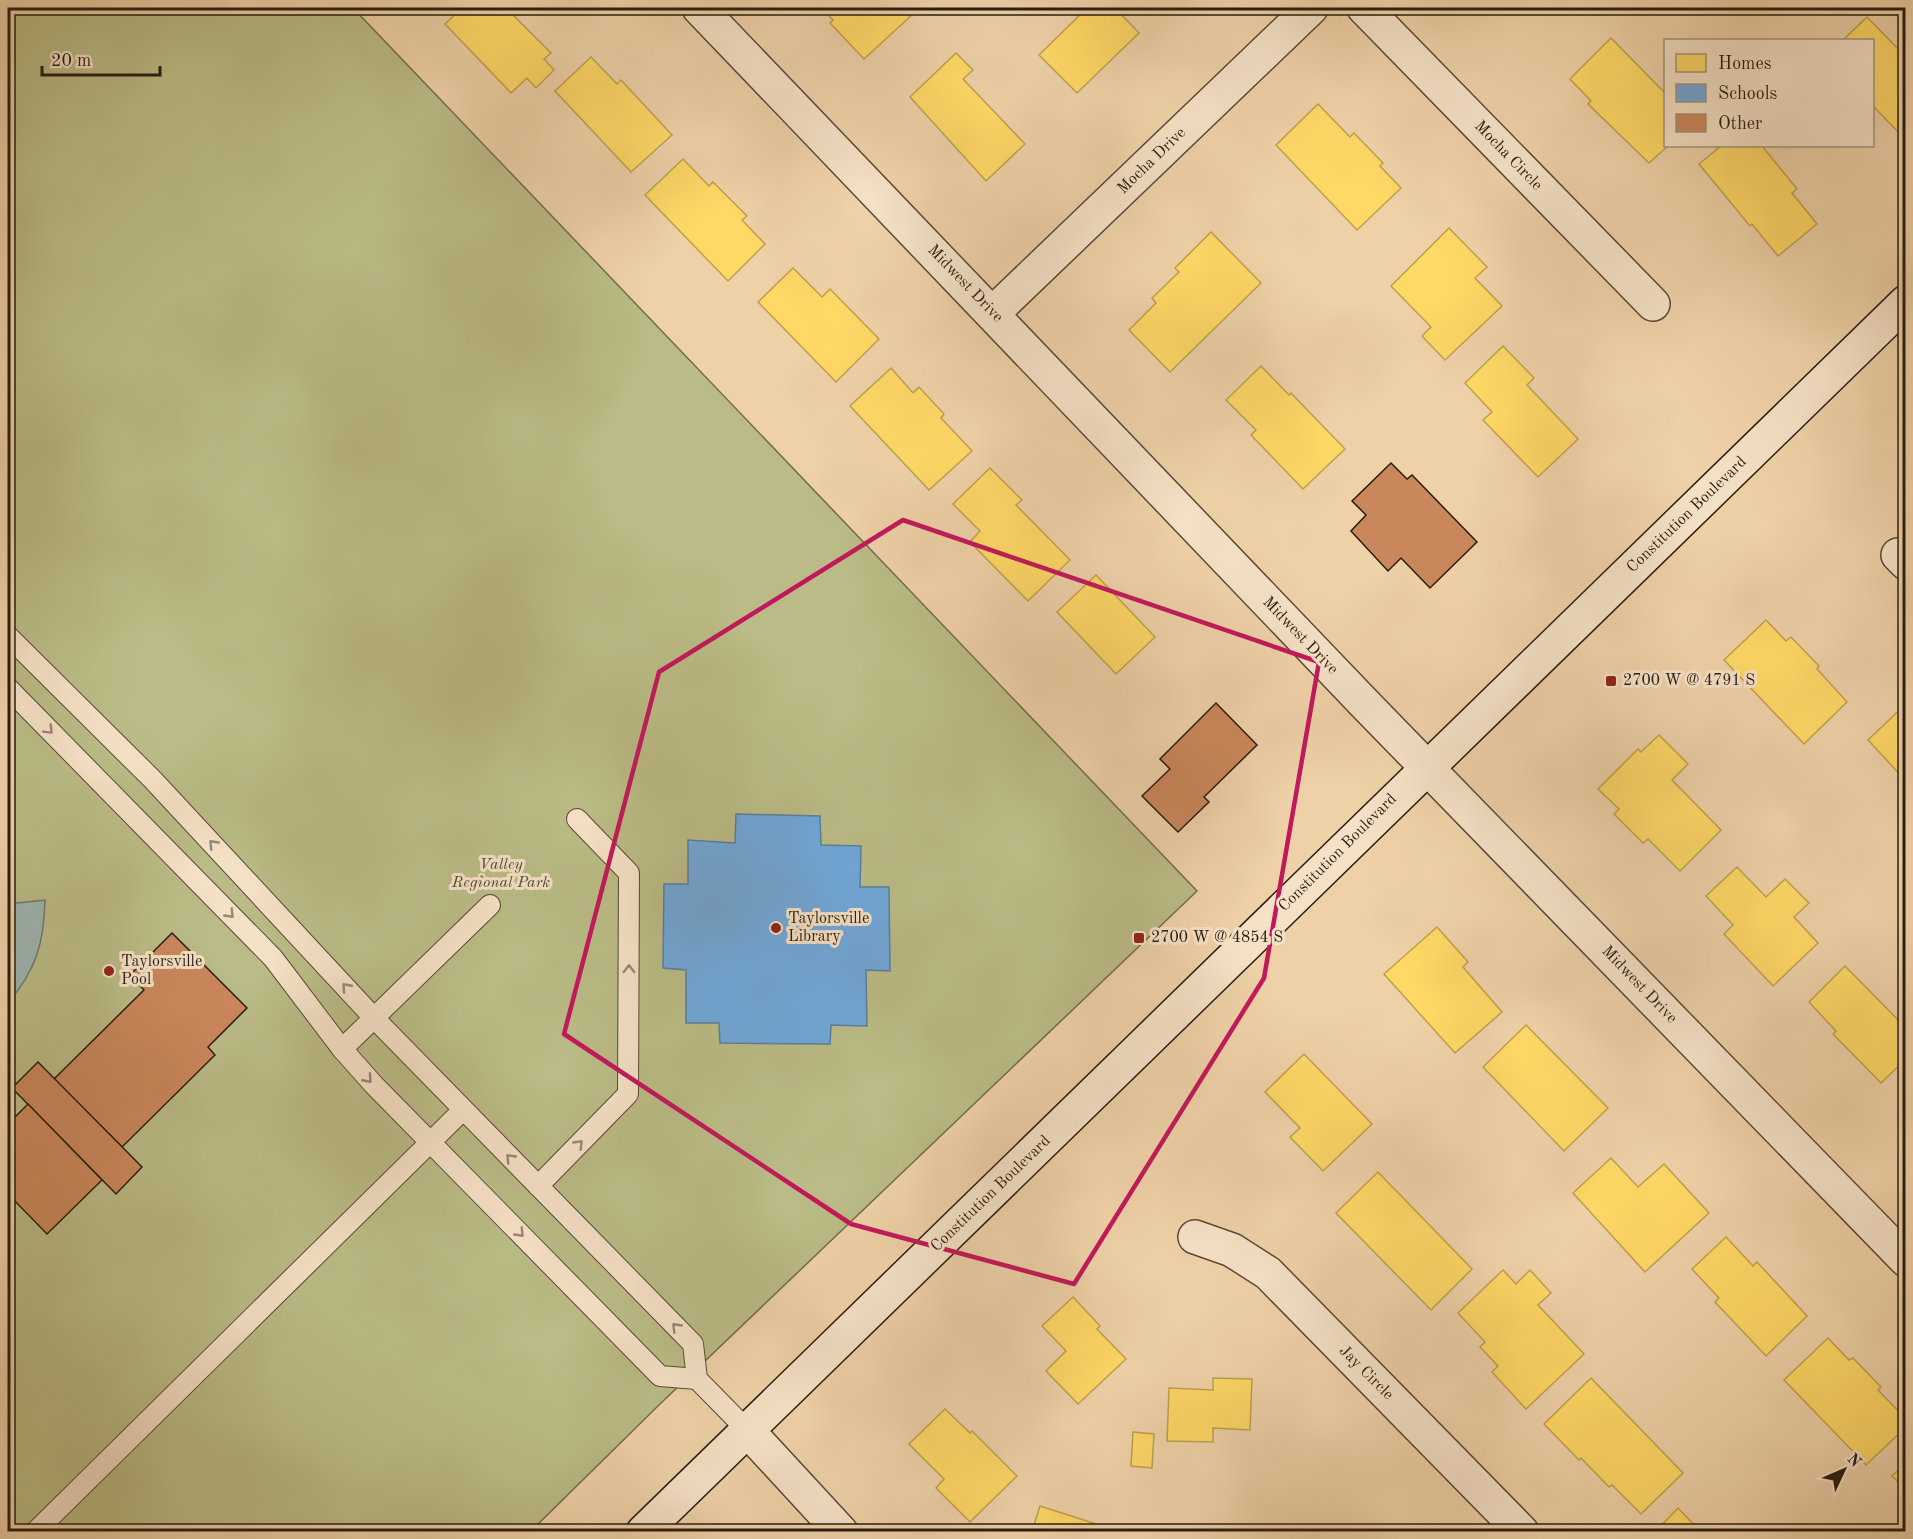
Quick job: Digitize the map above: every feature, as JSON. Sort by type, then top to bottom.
[{"type":"street","name":"Midwest Drive","points":[[699,8],[1426,767],[1905,1260]]},
{"type":"street","name":"Mocha Drive","points":[[993,313],[1311,8]]},
{"type":"street","name":"Mocha Circle","points":[[1364,8],[1653,304]]},
{"type":"street","name":"Constitution Boulevard","points":[[643,1532],[1905,302]]},
{"type":"street","name":"Jay Circle","points":[[1195,1237],[1232,1250],[1268,1274],[1522,1532]]},
{"type":"street","points":[[747,1430],[841,1532]]},
{"type":"lane","points":[[8,636],[153,780],[374,1018],[693,1344],[697,1378],[747,1430]]},
{"type":"lane","points":[[8,688],[273,958],[342,1049],[660,1376],[697,1378]]},
{"type":"lane","points":[[538,1186],[627,1094],[629,873],[577,819]]},
{"type":"lane","points":[[342,1049],[490,904]]},
{"type":"lane","points":[[34,1532],[464,1110]]},
{"type":"highlighted area","points":[[903,520],[1319,662],[1264,978],[1074,1284],[851,1224],[564,1034],[659,672]]},
{"type":"green space","name":"Valley Regional Park","points":[[8,8],[353,8],[1197,891],[660,1404],[531,1531],[8,1531]]},
{"type":"water","points":[[45,900],[43,930],[37,955],[18,991],[8,1003],[8,904]]},
{"type":"building: Homes","points":[[462,8],[523,8],[514,16],[551,53],[544,59],[554,70],[536,88],[527,78],[511,93],[445,24]]},
{"type":"building: Homes","points":[[821,8],[909,8],[914,13],[864,59],[830,23],[833,20]]},
{"type":"building: Homes","points":[[1087,8],[1115,8],[1139,33],[1077,93],[1039,55]]},
{"type":"building: Homes","points":[[1867,17],[1906,57],[1906,134],[1903,137],[1874,107],[1874,39],[1844,39]]},
{"type":"building: Homes","points":[[1611,38],[1664,92],[1664,147],[1667,147],[1649,163],[1588,104],[1591,101],[1570,79]]},
{"type":"building: Homes","points":[[956,53],[973,70],[963,79],[1025,144],[986,181],[910,97]]},
{"type":"building: Homes","points":[[591,57],[617,84],[621,80],[672,135],[631,172],[555,91]]},
{"type":"building: Homes","points":[[1318,104],[1350,137],[1354,133],[1383,163],[1380,166],[1401,188],[1357,230],[1276,145]]},
{"type":"building: Homes","points":[[1720,147],[1763,147],[1797,189],[1792,193],[1817,224],[1778,256],[1699,164]]},
{"type":"building: Homes","points":[[683,159],[709,186],[713,182],[747,216],[742,220],[765,244],[728,281],[645,195]]},
{"type":"building: Homes","points":[[1449,228],[1487,267],[1475,278],[1502,306],[1445,360],[1422,336],[1431,327],[1391,286]]},
{"type":"building: Homes","points":[[1211,232],[1261,283],[1170,372],[1129,330],[1156,303],[1152,298],[1179,272],[1175,268]]},
{"type":"building: Homes","points":[[793,268],[822,297],[830,289],[879,339],[836,382],[758,302]]},
{"type":"building: Homes","points":[[1503,346],[1534,378],[1527,385],[1578,439],[1538,477],[1483,420],[1492,412],[1465,383]]},
{"type":"building: Homes","points":[[1261,366],[1289,395],[1291,393],[1345,449],[1303,489],[1251,435],[1256,430],[1226,400]]},
{"type":"building: Homes","points":[[891,368],[913,393],[919,387],[944,414],[941,418],[972,451],[929,490],[850,406]]},
{"type":"building: Homes","points":[[990,468],[1022,500],[1016,505],[1070,560],[1028,601],[970,542],[980,531],[953,504]]},
{"type":"building: Homes","points":[[1096,575],[1155,637],[1116,674],[1057,612]]},
{"type":"building: Homes","points":[[1766,620],[1786,641],[1791,637],[1819,666],[1817,669],[1847,702],[1804,744],[1724,660]]},
{"type":"building: Homes","points":[[1906,704],[1906,781],[1868,740]]},
{"type":"building: Homes","points":[[1659,735],[1688,764],[1672,780],[1721,830],[1680,871],[1648,839],[1643,843],[1614,814],[1619,809],[1598,789],[1638,749],[1641,752]]},
{"type":"building: Homes","points":[[1737,867],[1766,897],[1785,879],[1809,903],[1794,917],[1818,943],[1773,986],[1724,934],[1733,925],[1706,896]]},
{"type":"building: Homes","points":[[1437,927],[1468,962],[1463,967],[1502,1012],[1455,1053],[1384,974]]},
{"type":"building: Homes","points":[[1845,966],[1906,1028],[1906,1059],[1881,1083],[1833,1034],[1836,1031],[1809,1002]]},
{"type":"building: Homes","points":[[1526,1025],[1608,1108],[1564,1151],[1483,1067]]},
{"type":"building: Homes","points":[[1304,1054],[1372,1124],[1323,1171],[1290,1137],[1300,1128],[1265,1092]]},
{"type":"building: Homes","points":[[1611,1158],[1638,1187],[1664,1164],[1709,1213],[1645,1272],[1573,1193]]},
{"type":"building: Homes","points":[[1378,1172],[1472,1269],[1431,1310],[1336,1213]]},
{"type":"building: Homes","points":[[1726,1237],[1753,1266],[1757,1262],[1807,1316],[1766,1356],[1715,1302],[1719,1298],[1692,1269]]},
{"type":"building: Homes","points":[[1503,1270],[1516,1284],[1530,1270],[1551,1293],[1538,1305],[1584,1354],[1526,1409],[1492,1372],[1498,1366],[1480,1347],[1485,1342],[1458,1313]]},
{"type":"building: Homes","points":[[1073,1297],[1100,1326],[1097,1329],[1126,1359],[1078,1404],[1046,1371],[1066,1351],[1042,1326]]},
{"type":"building: Homes","points":[[1828,1338],[1849,1360],[1853,1358],[1881,1387],[1878,1390],[1906,1419],[1906,1427],[1866,1465],[1784,1380]]},
{"type":"building: Homes","points":[[1213,1378],[1252,1379],[1250,1430],[1213,1428],[1213,1442],[1167,1441],[1169,1388],[1213,1390]]},
{"type":"building: Homes","points":[[1591,1378],[1683,1473],[1641,1514],[1612,1485],[1609,1487],[1581,1458],[1579,1460],[1544,1424]]},
{"type":"building: Homes","points":[[945,1409],[970,1433],[972,1431],[1017,1476],[970,1522],[936,1488],[944,1479],[909,1444]]},
{"type":"building: Homes","points":[[1133,1432],[1154,1434],[1152,1468],[1131,1466]]},
{"type":"building: Homes","points":[[1906,1463],[1906,1490],[1892,1476]]},
{"type":"building: Homes","points":[[1040,1506],[1121,1532],[1032,1532]]},
{"type":"building: Homes","points":[[1678,1508],[1701,1532],[1655,1532]]},
{"type":"building: Homes","points":[[1290,1526],[1291,1532],[1225,1532]]},
{"type":"building: Schools","name":"Taylorsville Library","points":[[736,814],[820,816],[821,845],[861,846],[860,887],[889,887],[890,971],[866,970],[867,1026],[831,1025],[830,1044],[720,1043],[719,1023],[686,1023],[686,970],[663,968],[664,884],[688,884],[688,840],[735,843]]},
{"type":"building: Other","points":[[1391,463],[1407,479],[1412,475],[1477,542],[1430,588],[1401,558],[1388,571],[1351,531],[1366,515],[1352,501]]},
{"type":"building: Other","points":[[1216,703],[1257,745],[1204,797],[1209,802],[1178,832],[1142,796],[1170,769],[1160,759]]},
{"type":"building: Other","points":[[172,933],[247,1008],[208,1047],[215,1055],[122,1147],[54,1079],[144,990],[130,975]]},
{"type":"building: Other","points":[[38,1062],[142,1167],[116,1194],[12,1088]]},
{"type":"building: Other","points":[[28,1104],[102,1180],[47,1234],[8,1194],[8,1124]]},
{"type":"place","name":"2700 W @ 4791 S","points":[[1611,681]]},
{"type":"place","name":"Taylorsville Library","points":[[776,928]]},
{"type":"place","name":"2700 W @ 4854 S","points":[[1139,938]]},
{"type":"place","name":"Taylorsville Pool","points":[[109,971]]}]
